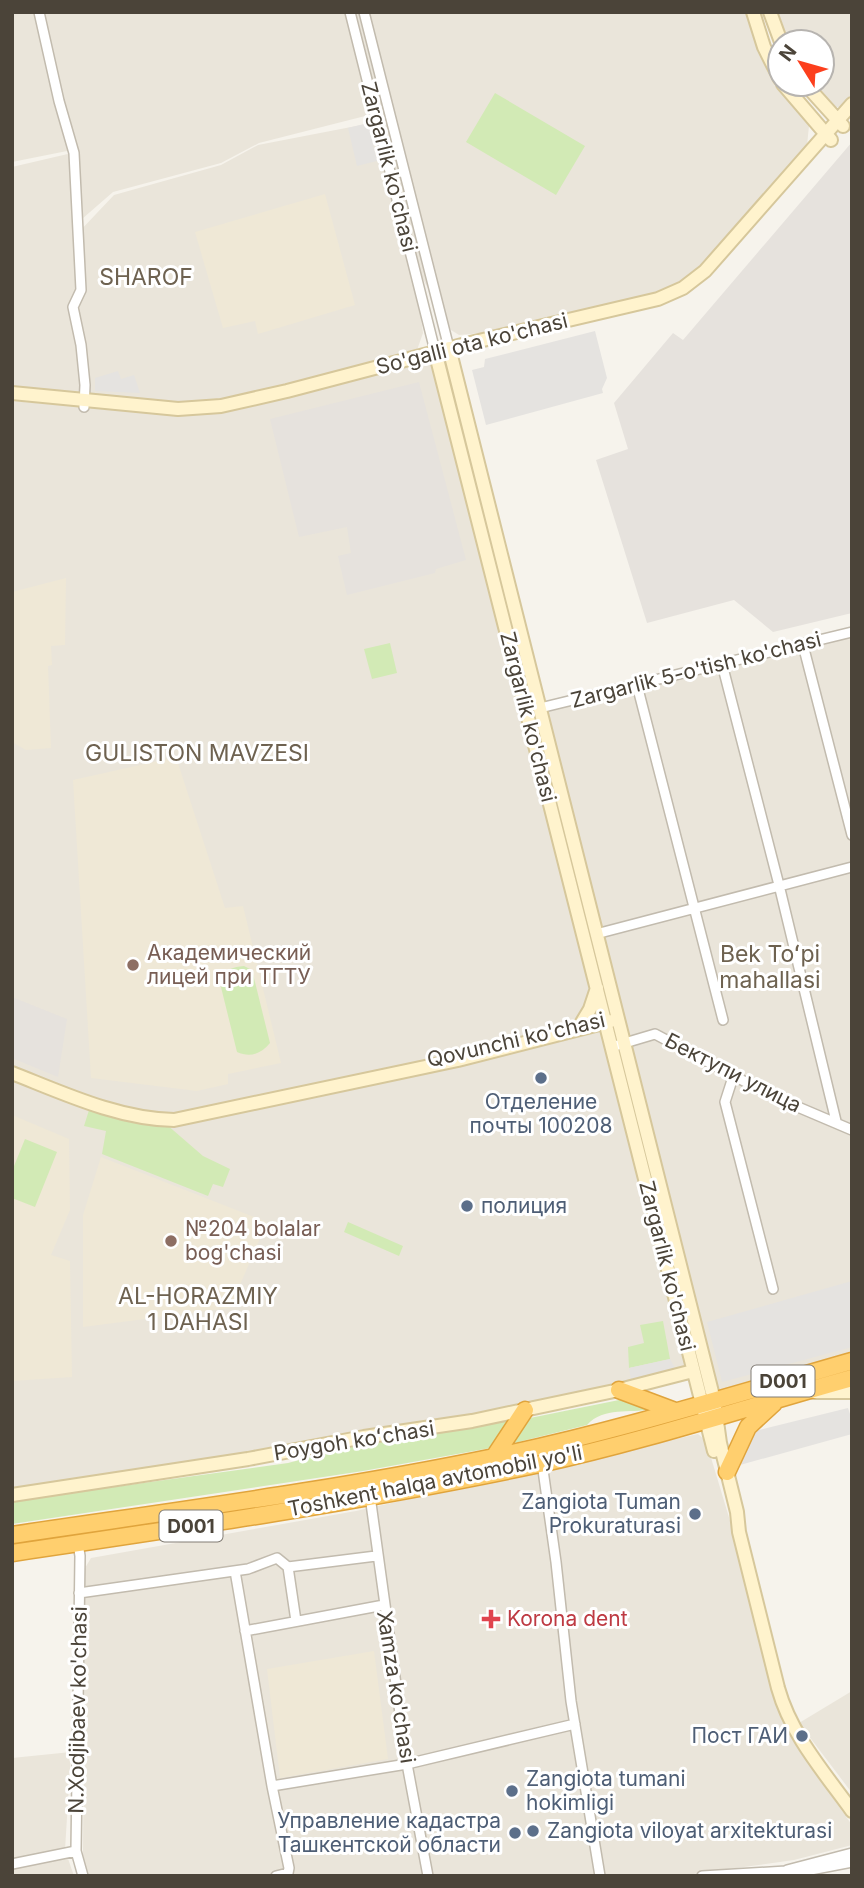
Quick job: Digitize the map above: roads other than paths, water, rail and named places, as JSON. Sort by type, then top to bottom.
[{"type":"highway","name":"Toshkent halqa avtomobil yo'li","points":[[12,1535],[368,1480],[494,1457],[675,1411],[852,1361]]},
{"type":"highway","name":"Toshkent halqa avtomobil yo'li","points":[[12,1553],[370,1497],[542,1463],[711,1420],[852,1378]]},
{"type":"highway","points":[[619,1391],[675,1411]]},
{"type":"highway","points":[[727,1472],[748,1427],[778,1399]]},
{"type":"highway","points":[[494,1457],[525,1410]]},
{"type":"main road","points":[[753,12],[766,51]]},
{"type":"main road","points":[[794,98],[828,137]]},
{"type":"main road","points":[[817,98],[827,110],[844,121]]},
{"type":"main road","name":"So'galli ota ko'chasi","points":[[12,401],[178,409],[210,407],[265,397],[436,355],[639,312],[687,294],[722,264],[844,121],[852,104]]},
{"type":"main road","points":[[814,123],[824,120],[827,110]]},
{"type":"main road","name":"Zargarlik ko'chasi","points":[[450,352],[523,640],[533,710]]},
{"type":"main road","name":"Zargarlik ko'chasi","points":[[436,355],[509,644],[533,710],[609,1019]]},
{"type":"main road","name":"So'galli ota ko'chasi","points":[[12,393],[84,404]]},
{"type":"main road","points":[[509,644],[523,640]]},
{"type":"main road","name":"Zargarlik ko'chasi","points":[[590,935],[597,988],[618,1045],[711,1420]]},
{"type":"main road","points":[[581,1024],[590,1009],[597,988]]},
{"type":"main road","name":"Qovunchi ko'chasi","points":[[12,1065],[75,1090],[124,1105],[149,1111],[181,1111],[362,1075],[609,1019]]},
{"type":"main road","name":"Qovunchi ko'chasi","points":[[12,1073],[127,1114],[174,1120],[383,1077],[609,1019]]},
{"type":"main road","name":"Zargarlik ko'chasi","points":[[618,1045],[693,1371],[708,1402]]},
{"type":"main road","name":"Poygoh koʻchasi","points":[[12,1495],[439,1427],[619,1391],[693,1371]]},
{"type":"main road","points":[[803,1392],[852,1392]]},
{"type":"main road","points":[[711,1420],[737,1513],[738,1532]]},
{"type":"main road","points":[[711,1420],[730,1513],[738,1532],[783,1705],[799,1737],[852,1811]]},
{"type":"street","points":[[39,12],[74,153],[81,290],[72,307],[80,345],[85,387],[84,404]]},
{"type":"street","name":"Zargarlik ko'chasi","points":[[350,12],[436,355]]},
{"type":"street","name":"Zargarlik ko'chasi","points":[[364,12],[450,352]]},
{"type":"street","points":[[376,117],[390,114]]},
{"type":"street","points":[[412,260],[426,257]]},
{"type":"street","name":"Zargarlik 5-o'tish ko'chasi","points":[[533,710],[852,632]]},
{"type":"street","points":[[803,645],[852,835]]},
{"type":"street","points":[[722,664],[836,1121]]},
{"type":"street","points":[[637,684],[723,1020]]},
{"type":"street","points":[[590,935],[852,867]]},
{"type":"street","name":"Бектупи улица","points":[[618,1045],[655,1034],[772,1096],[852,1130]]},
{"type":"street","points":[[734,1074],[724,1102],[773,1289]]},
{"type":"street","points":[[542,1463],[575,1724],[600,1876]]},
{"type":"street","name":"Xamza ko'chasi","points":[[368,1480],[376,1556],[407,1764],[428,1876]]},
{"type":"street","name":"N.Xodjibaev ko'chasi","points":[[78,1543],[76,1851],[83,1876]]},
{"type":"street","points":[[288,1567],[376,1556]]},
{"type":"street","points":[[79,1593],[248,1569],[277,1558],[288,1567],[296,1621]]},
{"type":"street","points":[[235,1571],[289,1868],[288,1873],[275,1876]]},
{"type":"street","points":[[245,1631],[384,1605]]},
{"type":"street","points":[[272,1786],[407,1764],[575,1724]]},
{"type":"street","points":[[12,1864],[76,1851]]},
{"type":"street","points":[[786,1871],[852,1853]]},
{"type":"street","points":[[702,1876],[800,1872],[852,1862]]},
{"type":"place","name":"Академический лицей при ТГТУ","points":[[133,965]]},
{"type":"place","name":"Отделение почты 100208","points":[[541,1078]]},
{"type":"place","name":"полиция","points":[[467,1206]]},
{"type":"place","name":"№204 bolalar bog'chasi","points":[[171,1241]]},
{"type":"place","name":"Zangiota Tuman Prokuraturasi","points":[[695,1514]]},
{"type":"place","name":"Korona dent","points":[[491,1619]]},
{"type":"place","name":"Пост ГАИ","points":[[802,1736]]},
{"type":"place","name":"Zangiota tumani hokimligi","points":[[512,1791]]},
{"type":"place","name":"Zangiota viloyat arxitekturasi","points":[[533,1831]]},
{"type":"place","name":"Управление кадастра Ташкентской области","points":[[515,1833]]},
{"type":"district","name":"SHAROF","points":[[146,277]]},
{"type":"district","name":"GULISTON MAVZESI","points":[[197,753]]},
{"type":"district","name":"Bek Toʻpi mahallasi","points":[[770,967]]},
{"type":"district","name":"AL-HORAZMIY 1 DAHASI","points":[[198,1309]]}]
